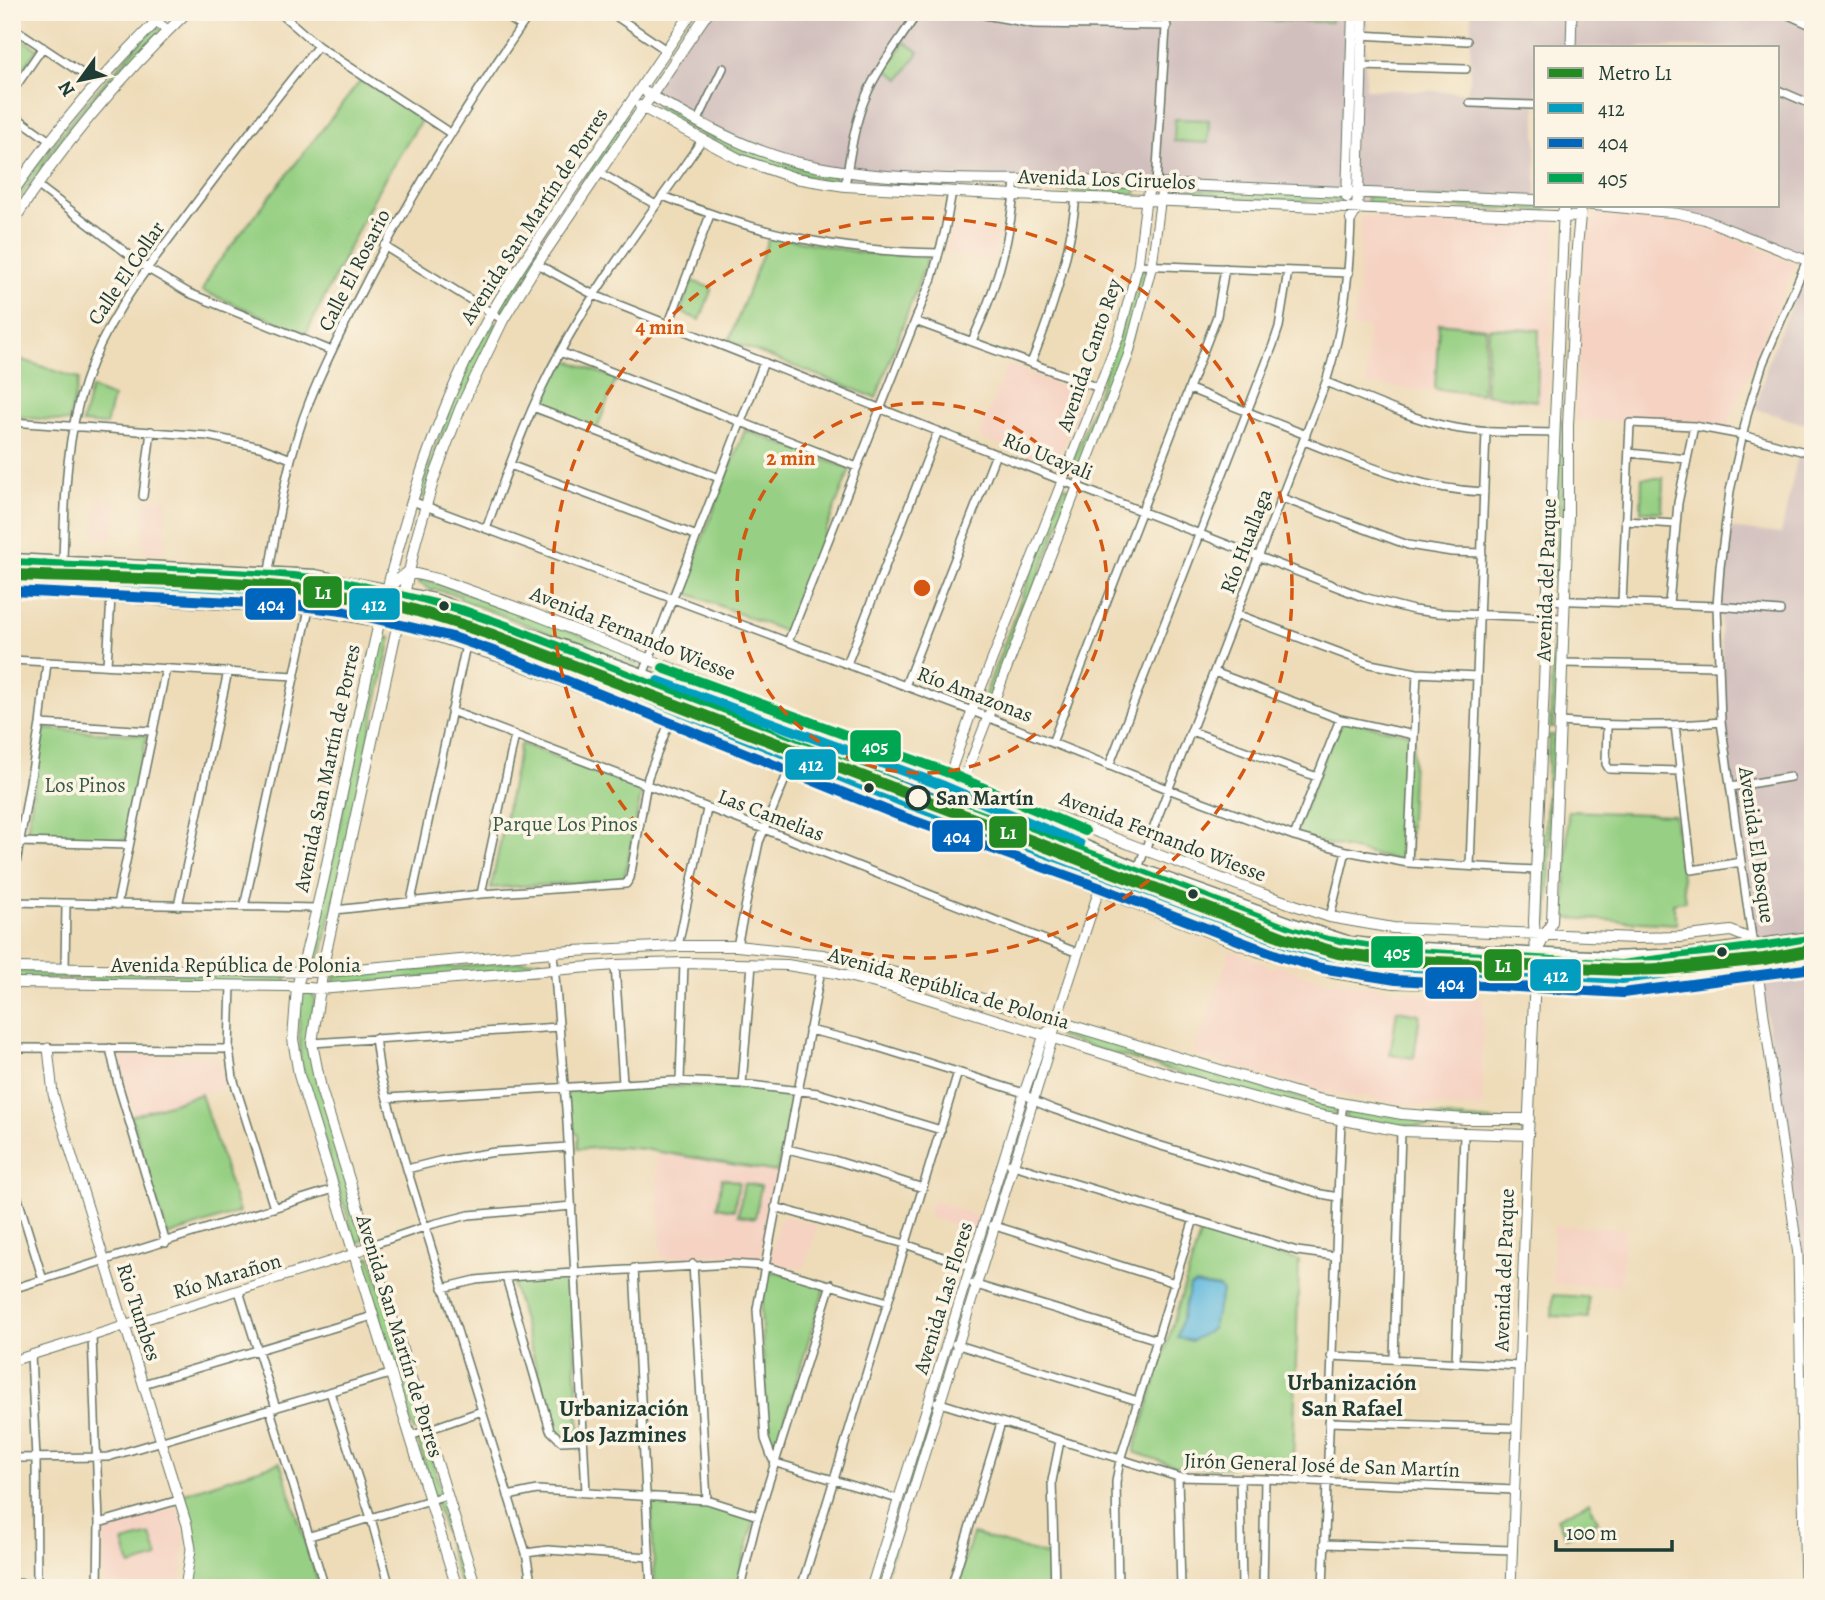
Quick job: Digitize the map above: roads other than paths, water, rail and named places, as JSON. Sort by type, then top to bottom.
[{"type":"main road","points":[[12,194],[50,141],[98,84],[166,12]]},
{"type":"main road","points":[[12,223],[37,185],[121,80],[187,12]]},
{"type":"main road","name":"Avenida San Martín de Porres","points":[[457,1588],[299,1075],[293,1018],[297,988],[383,605],[412,501],[432,442],[456,383],[491,313],[692,12]]},
{"type":"main road","name":"Avenida San Martín de Porres","points":[[476,1588],[321,1088],[312,1043],[319,989],[412,555],[434,478],[460,409],[503,320],[537,264],[708,12]]},
{"type":"main road","points":[[1351,219],[1361,66],[1353,12]]},
{"type":"main road","points":[[1353,192],[1357,35],[1363,12]]},
{"type":"main road","name":"Avenida Los Ciruelos","points":[[640,89],[730,139],[796,162],[848,171],[953,178],[1534,200]]},
{"type":"main road","name":"Avenida Los Ciruelos","points":[[631,101],[739,159],[770,171],[819,183],[1014,195],[1352,208],[1564,210],[1580,217]]},
{"type":"main road","name":"Avenida del Parque","points":[[1536,953],[1552,922],[1574,304],[1581,206]]},
{"type":"main road","name":"Avenida del Parque","points":[[1528,1135],[1536,953],[1536,870],[1564,210]]},
{"type":"main road","points":[[1559,303],[1574,304]]},
{"type":"main road","points":[[398,551],[412,555]]},
{"type":"main road","name":"Avenida Fernando Wiesse","points":[[12,559],[268,571],[315,575],[404,592],[466,610],[643,676],[946,781]]},
{"type":"main road","points":[[387,589],[408,572]]},
{"type":"main road","name":"Avenida Fernando Wiesse","points":[[408,572],[437,579],[529,612],[649,660],[961,787],[1138,868],[1350,942],[1399,947],[1654,957],[1813,937]]},
{"type":"main road","points":[[12,577],[293,591],[383,605],[457,624],[501,639],[834,775],[934,819],[944,830],[1256,951],[1333,973],[1394,983],[1534,989],[1641,988],[1742,977],[1755,963]]},
{"type":"main road","points":[[12,592],[309,609],[397,625],[466,645],[789,770],[934,819],[949,818],[1287,944],[1325,955],[1397,966],[1622,979],[1813,954]]},
{"type":"main road","name":"Avenida Fernando Wiesse","points":[[961,787],[1330,917],[1393,928],[1635,938],[1680,937],[1731,931],[1748,938],[1754,945]]},
{"type":"main road","name":"Avenida República de Polonia","points":[[12,968],[322,972],[553,952],[737,946],[844,959],[1182,1060],[1343,1104],[1402,1114],[1465,1119],[1529,1119]]},
{"type":"main road","name":"Avenida República de Polonia","points":[[12,983],[231,985],[319,989],[615,965],[787,965],[821,970],[891,987],[1178,1077],[1341,1120],[1401,1131],[1528,1135]]},
{"type":"street","points":[[142,12],[168,30]]},
{"type":"street","points":[[166,12],[178,21]]},
{"type":"street","points":[[279,12],[318,46],[450,133]]},
{"type":"street","points":[[500,12],[521,26]]},
{"type":"street","name":"Calle El Rosario","points":[[268,571],[291,458],[309,401],[332,351],[384,246],[450,133],[531,12]]},
{"type":"street","points":[[610,12],[666,50]]},
{"type":"street","points":[[845,186],[857,123],[866,95],[918,12]]},
{"type":"street","points":[[980,12],[1034,24],[1167,26]]},
{"type":"street","points":[[1156,184],[1167,12]]},
{"type":"street","points":[[1571,46],[1572,12]]},
{"type":"street","points":[[1782,12],[1813,26]]},
{"type":"street","points":[[12,27],[98,84]]},
{"type":"street","points":[[1357,35],[1467,41]]},
{"type":"street","name":"Calle El Collar","points":[[62,561],[65,495],[73,426],[85,382],[110,323],[261,117],[318,46]]},
{"type":"street","points":[[12,92],[43,47]]},
{"type":"street","points":[[1361,66],[1465,69]]},
{"type":"street","points":[[697,122],[723,68]]},
{"type":"street","points":[[1780,91],[1813,105]]},
{"type":"street","points":[[1470,103],[1534,105]]},
{"type":"street","points":[[12,114],[50,141]]},
{"type":"street","points":[[486,529],[533,407],[560,352],[594,295],[702,140]]},
{"type":"street","points":[[12,172],[22,179]]},
{"type":"street","points":[[600,173],[656,205]]},
{"type":"street","points":[[972,341],[995,287],[1003,258],[1015,179]]},
{"type":"street","name":"Avenida Canto Rey","points":[[934,819],[972,711],[1119,336],[1138,265],[1146,200],[1150,188],[1156,184],[1162,188],[1152,265],[1128,356],[944,830]]},
{"type":"street","points":[[37,185],[148,269],[189,293],[332,351]]},
{"type":"street","points":[[788,642],[915,321],[939,253],[952,191]]},
{"type":"street","points":[[663,196],[710,215],[766,232],[823,244],[881,251],[939,253]]},
{"type":"street","points":[[1031,363],[1044,333],[1063,270],[1076,197]]},
{"type":"street","points":[[1580,217],[1593,206],[1664,211],[1703,219],[1810,261]]},
{"type":"street","points":[[669,323],[710,215]]},
{"type":"street","name":"Río Huallaga","points":[[1138,868],[1326,383],[1342,327],[1349,273],[1351,219]]},
{"type":"street","points":[[384,246],[503,320]]},
{"type":"street","name":"Avenida El Bosque","points":[[1805,1588],[1800,1285],[1795,1221],[1721,722],[1717,606],[1724,527],[1742,435],[1763,363],[1810,261],[1813,246]]},
{"type":"street","name":"Río Ucayali","points":[[537,264],[594,295],[1363,597],[1437,613],[1563,618]]},
{"type":"street","points":[[1138,265],[1349,273]]},
{"type":"street","points":[[1052,743],[1217,316],[1225,268]]},
{"type":"street","points":[[1109,766],[1279,327],[1288,271]]},
{"type":"street","points":[[915,321],[1099,388]]},
{"type":"street","points":[[560,352],[857,467]]},
{"type":"street","points":[[643,676],[764,362]]},
{"type":"street","points":[[1326,383],[1428,422],[1486,432],[1554,433]]},
{"type":"street","points":[[1190,389],[1409,481],[1457,491],[1484,492]]},
{"type":"street","points":[[533,407],[719,478]]},
{"type":"street","points":[[12,422],[151,431],[237,441],[291,458]]},
{"type":"street","points":[[1622,603],[1630,423],[1694,426],[1742,435],[1801,451]]},
{"type":"street","points":[[1669,604],[1676,524],[1694,426]]},
{"type":"street","points":[[143,496],[151,431]]},
{"type":"street","points":[[846,664],[938,431]]},
{"type":"street","points":[[1470,866],[1486,432]]},
{"type":"street","points":[[1629,453],[1687,459]]},
{"type":"street","points":[[905,686],[996,454]]},
{"type":"street","points":[[510,465],[697,536]]},
{"type":"street","points":[[1282,498],[1408,545],[1452,552],[1482,553]]},
{"type":"street","name":"Río Amazonas","points":[[412,501],[972,711],[1294,836],[1346,851],[1408,863],[1536,870]]},
{"type":"street","points":[[1625,521],[1676,524]]},
{"type":"street","points":[[107,665],[111,597]]},
{"type":"street","points":[[1547,600],[1780,611]]},
{"type":"street","points":[[244,907],[309,609]]},
{"type":"street","points":[[1237,614],[1357,660],[1390,669],[1477,676]]},
{"type":"street","points":[[411,901],[466,645]]},
{"type":"street","points":[[12,660],[295,676]]},
{"type":"street","points":[[12,887],[40,724],[47,662]]},
{"type":"street","points":[[1562,663],[1718,666]]},
{"type":"street","points":[[117,905],[166,668]]},
{"type":"street","points":[[178,906],[228,671]]},
{"type":"street","points":[[1214,672],[1340,719],[1414,735]]},
{"type":"street","points":[[1408,863],[1417,673]]},
{"type":"street","name":"Las Camelias","points":[[451,711],[764,829],[1078,953]]},
{"type":"street","points":[[1294,836],[1340,719]]},
{"type":"street","points":[[1560,722],[1607,725],[1721,722]]},
{"type":"street","points":[[335,910],[481,894],[626,884],[630,878],[648,777],[669,723]]},
{"type":"street","points":[[40,724],[151,731]]},
{"type":"street","points":[[1607,725],[1606,764],[1609,769],[1679,771]]},
{"type":"street","points":[[1675,725],[1692,870],[1741,862]]},
{"type":"street","points":[[1191,731],[1317,777]]},
{"type":"street","points":[[481,894],[515,735]]},
{"type":"street","points":[[737,946],[764,829],[789,770]]},
{"type":"street","points":[[1731,788],[1790,777]]},
{"type":"street","points":[[678,946],[707,809]]},
{"type":"street","points":[[20,842],[129,845]]},
{"type":"street","points":[[1330,917],[1346,851]]},
{"type":"street","name":"Avenida Las Flores","points":[[871,1588],[1024,1093],[1056,1021],[1099,890]]},
{"type":"street","points":[[12,902],[316,908]]},
{"type":"street","points":[[65,969],[66,904]]},
{"type":"street","points":[[553,952],[572,1206],[586,1492]]},
{"type":"street","points":[[680,1081],[684,963]]},
{"type":"street","points":[[742,1084],[752,964]]},
{"type":"street","points":[[615,965],[623,1083]]},
{"type":"street","points":[[821,970],[757,1309],[765,1438],[776,1463],[898,1499]]},
{"type":"street","points":[[231,985],[229,1049],[239,1103],[274,1208]]},
{"type":"street","points":[[312,1043],[558,1027]]},
{"type":"street","points":[[809,1030],[861,1042],[958,1072],[1024,1093],[1034,1101],[1158,1145],[1338,1197]]},
{"type":"street","name":"Avenida Las Flores","points":[[883,1588],[1034,1101],[1049,1036]]},
{"type":"street","points":[[375,1038],[380,1074],[407,1169],[526,1553],[533,1588]]},
{"type":"street","points":[[12,1048],[229,1049]]},
{"type":"street","name":"Rio Tumbes","points":[[48,1048],[53,1094],[190,1541],[185,1588]]},
{"type":"street","points":[[110,1048],[118,1084],[166,1242]]},
{"type":"street","points":[[801,1588],[958,1072]]},
{"type":"street","points":[[387,1098],[623,1083],[680,1081],[742,1084],[798,1089],[836,1097],[941,1130]]},
{"type":"street","points":[[1323,1588],[1343,1104]]},
{"type":"street","points":[[1394,1358],[1401,1131]]},
{"type":"street","points":[[1457,1363],[1464,1134]]},
{"type":"street","name":"Avenida del Parque","points":[[1511,1588],[1528,1135]]},
{"type":"street","points":[[407,1169],[495,1152],[568,1147]]},
{"type":"street","points":[[787,1149],[834,1160],[923,1188]]},
{"type":"street","points":[[1003,1162],[1297,1251],[1335,1256]]},
{"type":"street","points":[[12,1179],[43,1280]]},
{"type":"street","points":[[12,1289],[334,1189]]},
{"type":"street","points":[[371,1245],[424,1227],[481,1213],[572,1206]]},
{"type":"street","points":[[775,1207],[905,1244],[971,1267]]},
{"type":"street","points":[[1118,1588],[1116,1482],[1120,1460],[1194,1219]]},
{"type":"street","points":[[985,1223],[1175,1283]]},
{"type":"street","name":"Río Marañon","points":[[12,1361],[239,1292],[355,1254],[371,1245]]},
{"type":"street","points":[[443,1288],[476,1280],[506,1277],[693,1264],[731,1264],[764,1266],[888,1302]]},
{"type":"street","points":[[693,1264],[707,1500]]},
{"type":"street","points":[[634,1268],[652,1588]]},
{"type":"street","points":[[506,1277],[550,1430],[561,1441],[583,1440]]},
{"type":"street","points":[[966,1282],[1158,1339]]},
{"type":"street","points":[[740,1588],[758,1516],[831,1284]]},
{"type":"street","points":[[239,1292],[325,1588]]},
{"type":"street","points":[[143,1384],[373,1316]]},
{"type":"street","points":[[12,1583],[100,1588],[92,1336]]},
{"type":"street","points":[[948,1342],[1138,1401]]},
{"type":"street","points":[[32,1355],[37,1585]]},
{"type":"street","points":[[1331,1356],[1520,1366]]},
{"type":"street","points":[[12,1458],[107,1457],[390,1374]]},
{"type":"street","points":[[330,1392],[371,1518],[390,1588]]},
{"type":"street","name":"Jirón General José de San Martín","points":[[930,1400],[1178,1477],[1515,1490]]},
{"type":"street","points":[[410,1436],[482,1411]]},
{"type":"street","points":[[1802,1413],[1813,1413]]},
{"type":"street","points":[[1329,1422],[1517,1428]]},
{"type":"street","points":[[951,1588],[1001,1423]]},
{"type":"street","points":[[1055,1588],[1052,1481],[1060,1441]]},
{"type":"street","points":[[1178,1477],[1181,1588]]},
{"type":"street","points":[[1240,1479],[1242,1588]]},
{"type":"street","points":[[1263,1588],[1265,1479]]},
{"type":"street","points":[[508,1496],[537,1490],[707,1500],[758,1516]]},
{"type":"street","points":[[310,1536],[447,1495]]},
{"type":"street","points":[[99,1523],[179,1500]]},
{"type":"street","points":[[1324,1544],[1513,1550]]},
{"type":"street","points":[[526,1553],[548,1550],[649,1557]]},
{"type":"water","points":[[1195,1284],[1220,1288],[1222,1292],[1212,1329],[1192,1341],[1177,1338],[1190,1286]]},
{"type":"metro line","name":"L1","points":[[12,575],[250,584],[344,595],[416,611],[493,635],[1285,938],[1338,953],[1392,960],[1622,970],[1666,969],[1764,959],[1813,950]]},
{"type":"place","name":"San Martín","points":[[918,798]]},
{"type":"district","name":"Urbanización San Rafael","points":[[1352,1395]]},
{"type":"district","name":"Urbanización Los Jazmines","points":[[624,1421]]},
{"type":"park label","name":"Los Pinos","points":[[85,785]]},
{"type":"park label","name":"Parque Los Pinos","points":[[565,824]]}]
